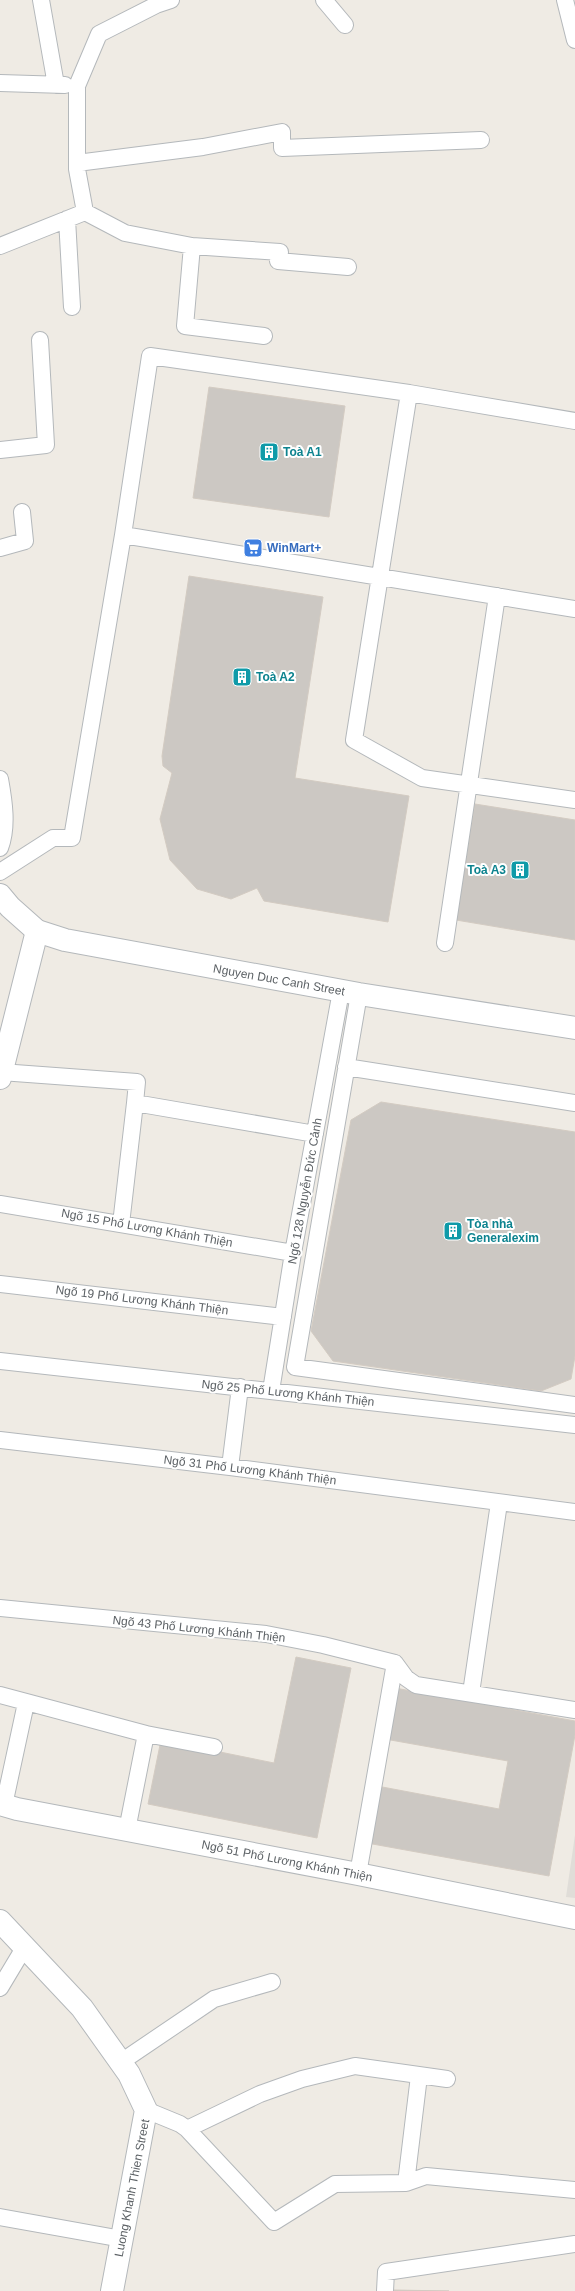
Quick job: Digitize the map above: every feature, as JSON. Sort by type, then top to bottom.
[{"type":"street","name":"Nguyen Duc Canh Street","points":[[0,895],[10,907],[37,932],[65,940],[350,993],[575,1028]]},
{"type":"street","points":[[1,1075],[37,932]]},
{"type":"street","name":"Ngõ 51 Phố Lương Khánh Thiện","points":[[2,1804],[575,1918]]},
{"type":"street","name":"Luong Khanh Thien Street","points":[[0,1921],[82,2008],[129,2074],[146,2110],[112,2291]]},
{"type":"lane","points":[[41,0],[56,85]]},
{"type":"lane","points":[[85,212],[77,163],[77,86],[99,34],[144,5],[171,0]]},
{"type":"lane","points":[[324,0],[345,25]]},
{"type":"lane","points":[[568,2],[575,40]]},
{"type":"lane","points":[[0,83],[77,86]]},
{"type":"lane","points":[[77,163],[203,147],[282,132],[282,148],[482,140]]},
{"type":"lane","points":[[0,246],[85,212]]},
{"type":"lane","points":[[85,212],[125,233],[192,246],[280,252],[278,260],[348,267]]},
{"type":"lane","points":[[68,219],[72,307]]},
{"type":"lane","points":[[192,246],[185,326],[264,336]]},
{"type":"lane","points":[[0,450],[46,445],[40,340]]},
{"type":"lane","points":[[0,872],[53,838],[72,838],[123,535],[150,356],[409,393],[575,421]]},
{"type":"lane","points":[[409,393],[354,740],[422,778],[575,800]]},
{"type":"lane","points":[[0,548],[25,541],[22,512]]},
{"type":"lane","points":[[123,535],[575,609]]},
{"type":"lane","points":[[445,943],[470,785],[497,596]]},
{"type":"lane","points":[[0,779],[4,800],[3,840],[0,848]]},
{"type":"lane","points":[[350,993],[346,1067],[295,1367],[575,1405]]},
{"type":"lane","name":"Ngõ 128 Nguyễn Đức Cảnh","points":[[271,1391],[293,1253],[316,1134],[350,993]]},
{"type":"lane","points":[[346,1067],[575,1103]]},
{"type":"lane","points":[[1,1075],[137,1082],[121,1224]]},
{"type":"lane","points":[[135,1103],[316,1134]]},
{"type":"lane","name":"Ngõ 15 Phố Lương Khánh Thiện","points":[[0,1204],[293,1253]]},
{"type":"lane","name":"Ngõ 19 Phố Lương Khánh Thiện","points":[[0,1284],[283,1317]]},
{"type":"lane","name":"Ngõ 25 Phố Lương Khánh Thiện","points":[[0,1362],[240,1387],[575,1425]]},
{"type":"lane","points":[[230,1467],[240,1387]]},
{"type":"lane","name":"Ngõ 31 Phố Lương Khánh Thiện","points":[[0,1440],[230,1467],[575,1512]]},
{"type":"lane","points":[[470,1693],[499,1503]]},
{"type":"lane","name":"Ngõ 43 Phố Lương Khánh Thiện","points":[[0,1608],[266,1634],[323,1645],[395,1663]]},
{"type":"lane","points":[[395,1663],[406,1678],[416,1685],[575,1710]]},
{"type":"lane","points":[[358,1874],[395,1663]]},
{"type":"lane","points":[[0,1695],[146,1734],[214,1747]]},
{"type":"lane","points":[[2,1804],[26,1703]]},
{"type":"lane","points":[[127,1830],[146,1734]]},
{"type":"lane","points":[[0,1988],[24,1948]]},
{"type":"lane","points":[[121,2062],[214,1999],[272,1982]]},
{"type":"lane","points":[[186,2129],[260,2094],[302,2079],[355,2066],[447,2079]]},
{"type":"lane","points":[[406,2183],[419,2076]]},
{"type":"lane","points":[[146,2110],[180,2124],[186,2129],[274,2222],[335,2184],[406,2183],[426,2176],[575,2190]]},
{"type":"lane","points":[[0,2217],[122,2240]]},
{"type":"lane","points":[[385,2291],[386,2272],[575,2244]]},
{"type":"shaded area","points":[[575,1835],[575,1898],[566,1897]]},
{"type":"building","name":"Toà A1","points":[[209,387],[345,406],[329,517],[193,498]]},
{"type":"building","name":"Toà A2","points":[[189,576],[323,597],[295,778],[409,796],[388,922],[264,901],[257,888],[231,899],[197,889],[170,860],[160,819],[172,773],[163,766],[162,756]]},
{"type":"building","name":"Toà A3","points":[[475,804],[575,820],[575,940],[456,920]]},
{"type":"building","name":"Tòa nhà Generalexim","points":[[381,1102],[575,1132],[575,1356],[571,1379],[541,1391],[333,1361],[311,1331],[351,1120]]},
{"type":"building","points":[[296,1657],[351,1668],[317,1838],[148,1804],[161,1740],[274,1763]]},
{"type":"building","points":[[395,1688],[575,1721],[575,1735],[549,1876],[367,1843],[377,1786],[499,1809],[508,1761],[385,1739]]},
{"type":"building","points":[[394,2290],[449,2291],[394,2291]]},
{"type":"place","name":"Toà A1","points":[[269,452]]},
{"type":"place","name":"WinMart+","points":[[253,548]]},
{"type":"place","name":"Toà A2","points":[[242,677]]},
{"type":"place","name":"Toà A3","points":[[520,870]]},
{"type":"place","name":"Tòa nhà Generalexim","points":[[453,1231]]}]
